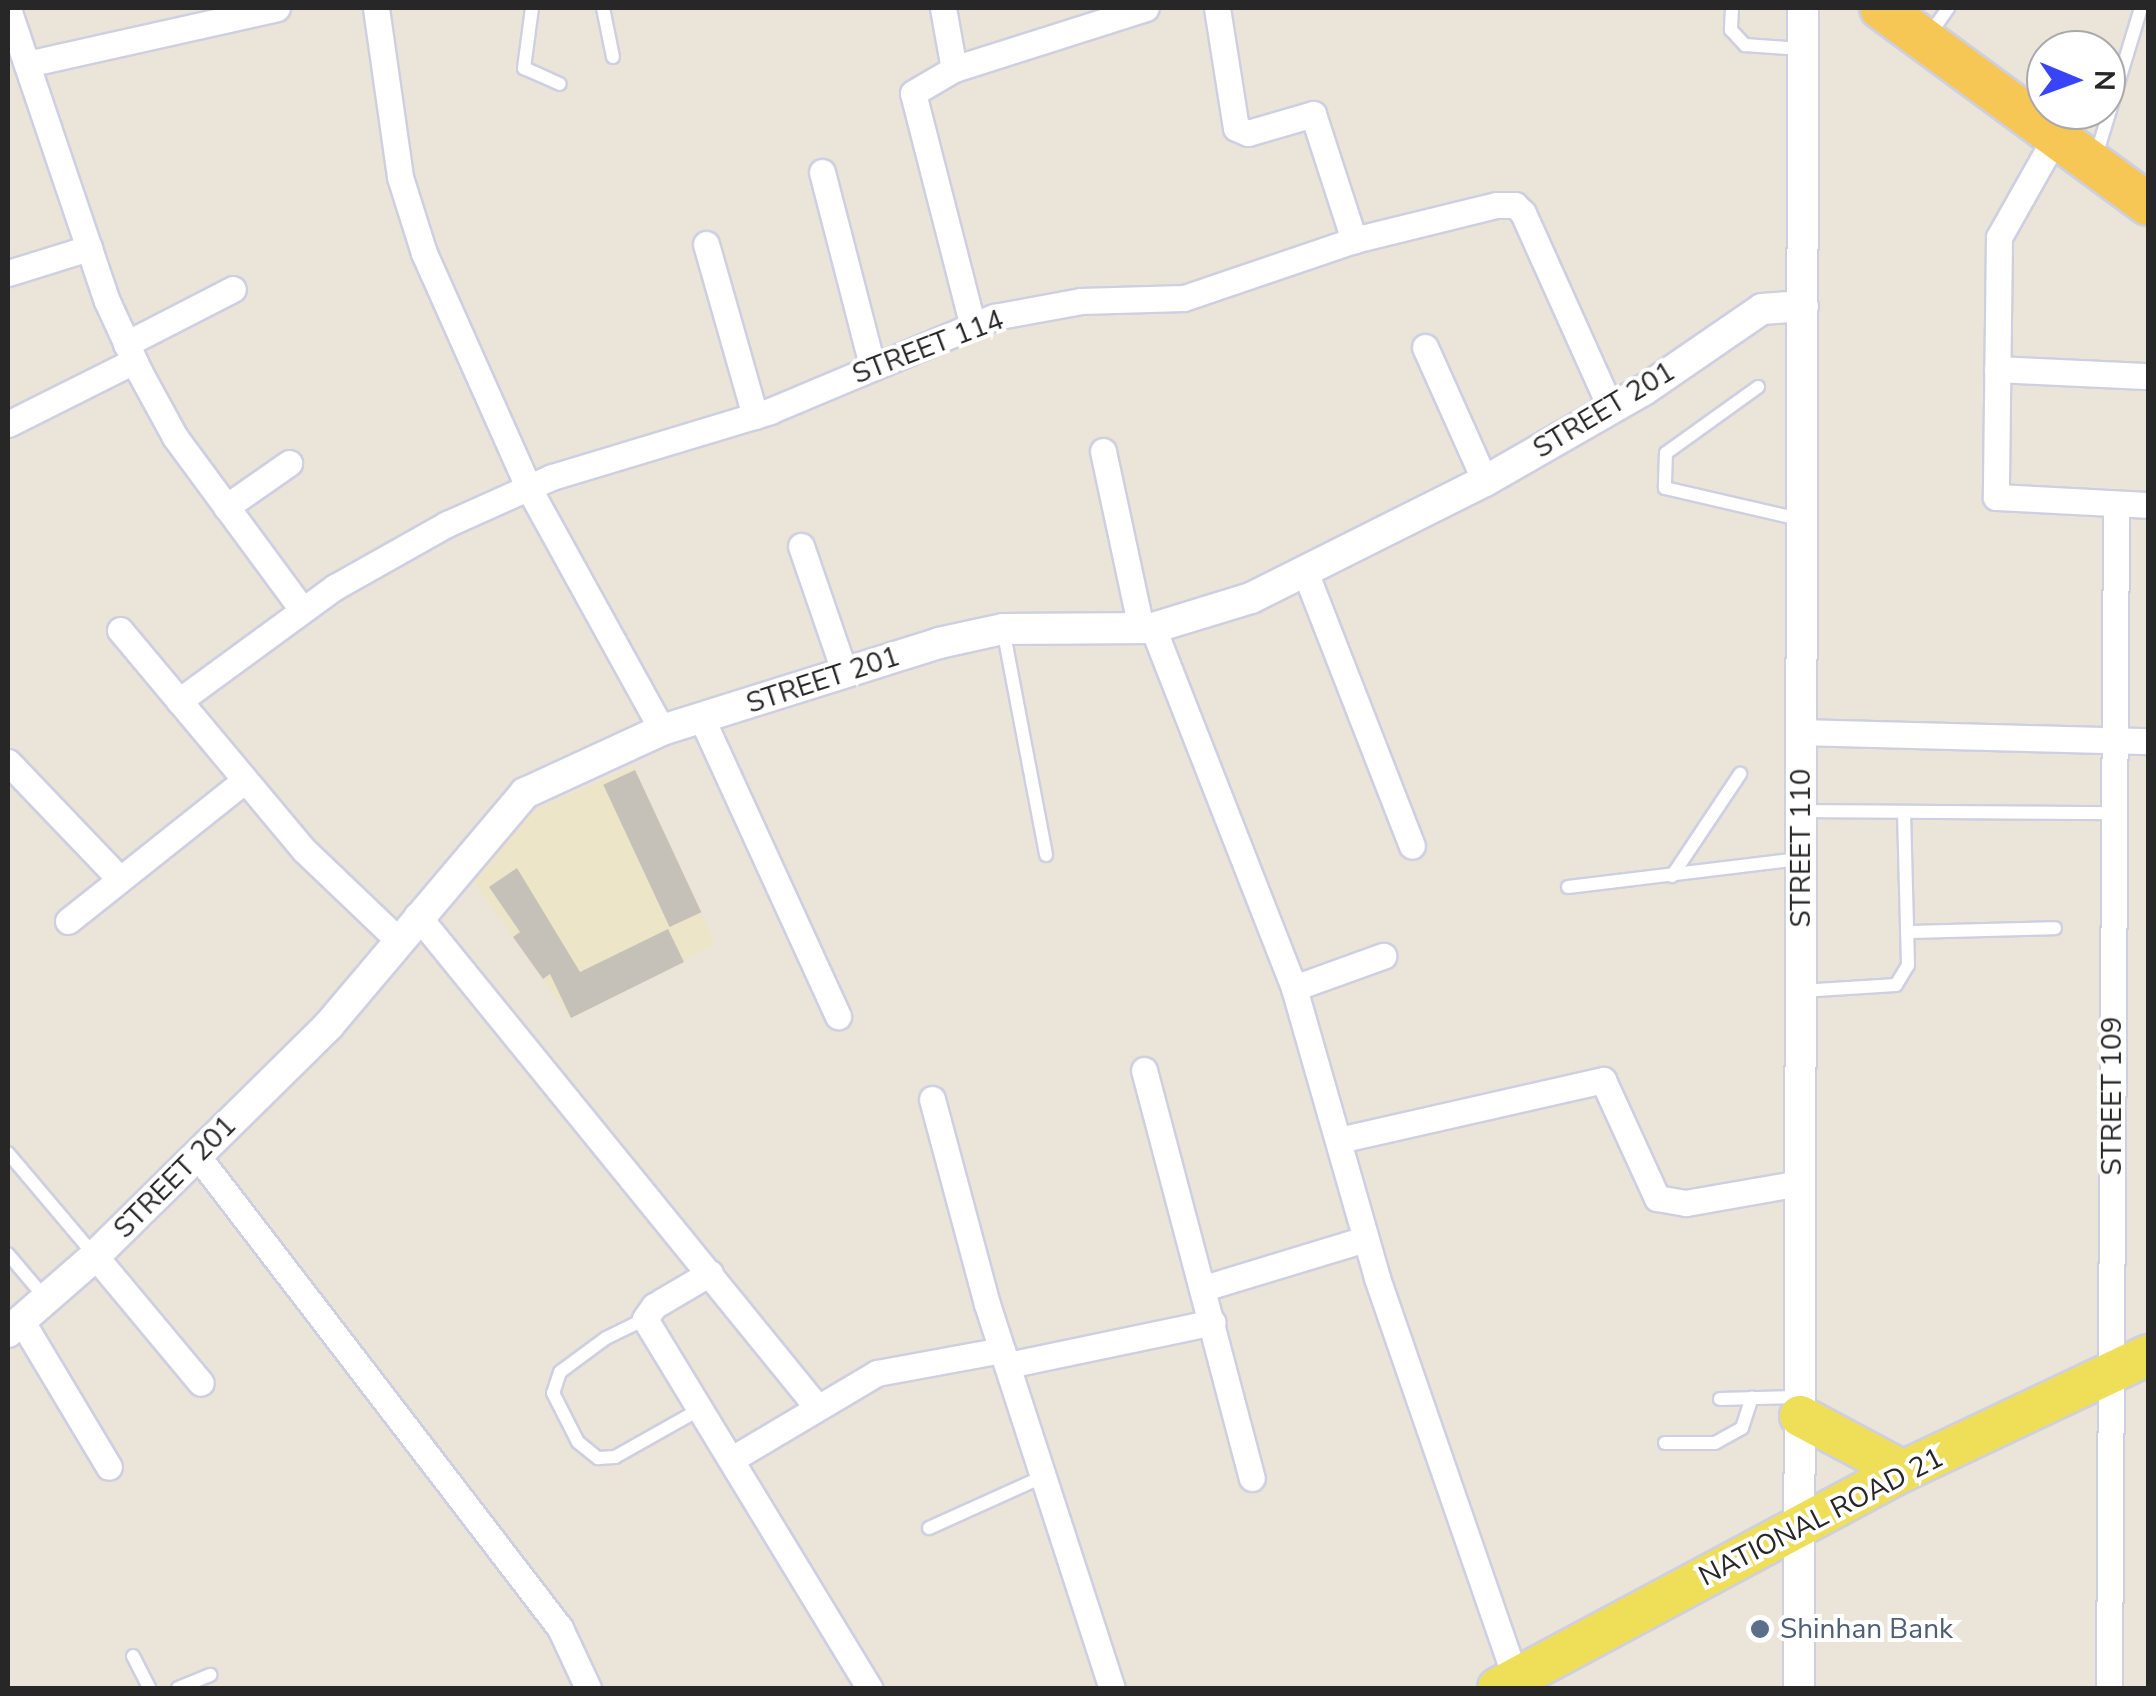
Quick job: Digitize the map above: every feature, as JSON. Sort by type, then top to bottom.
[{"type":"highway","points":[[1880,8],[1937,24],[2056,136],[2148,204]]},
{"type":"main road","name":"NATIONAL ROAD 21","points":[[1507,1684],[1903,1472],[2148,1356]]},
{"type":"main road","points":[[1800,1406],[1903,1472]]},
{"type":"street","points":[[8,8],[89,248],[130,352],[176,437],[302,608]]},
{"type":"street","points":[[27,64],[278,8]]},
{"type":"street","points":[[376,8],[406,196],[528,487],[662,730]]},
{"type":"street","points":[[944,8],[954,69]]},
{"type":"street","points":[[972,323],[912,93],[954,69],[1146,8]]},
{"type":"street","points":[[1217,8],[1236,128],[1248,133],[1312,114],[1354,240]]},
{"type":"street","name":"STREET 110","points":[[1798,1688],[1803,8]]},
{"type":"street","points":[[2056,136],[1999,236],[1996,497],[2148,505]]},
{"type":"street","points":[[822,172],[872,366]]},
{"type":"street","name":"STREET 114","points":[[179,700],[302,608],[395,551],[528,487],[756,416],[972,323],[1081,302],[1184,298],[1354,240],[1515,205],[1610,409]]},
{"type":"street","points":[[706,244],[756,416]]},
{"type":"street","points":[[8,273],[89,248]]},
{"type":"street","points":[[8,424],[234,290]]},
{"type":"street","name":"STREET 201","points":[[14,1326],[95,1256],[329,1025],[417,915],[524,793],[662,730],[1003,629],[1147,628],[1251,598],[1304,568],[1485,481],[1610,409],[1762,309],[1802,306]]},
{"type":"street","points":[[1424,347],[1485,481]]},
{"type":"street","points":[[1997,368],[2148,376]]},
{"type":"street","points":[[1103,451],[1147,628],[1294,988],[1365,1239],[1507,1684]]},
{"type":"street","points":[[226,508],[289,463]]},
{"type":"street","name":"STREET 109","points":[[2109,1688],[2116,504]]},
{"type":"street","points":[[801,546],[845,674]]},
{"type":"street","points":[[1304,568],[1412,846]]},
{"type":"street","points":[[120,630],[304,851],[398,939]]},
{"type":"street","points":[[702,720],[838,1016]]},
{"type":"street","points":[[1801,732],[2148,741]]},
{"type":"street","points":[[8,762],[120,880]]},
{"type":"street","points":[[68,920],[246,780]]},
{"type":"street","points":[[417,915],[816,1407]]},
{"type":"street","points":[[1294,988],[1383,956]]},
{"type":"street","points":[[1144,1070],[1252,1478]]},
{"type":"street","points":[[1339,1140],[1604,1080],[1657,1198],[1686,1202],[1800,1183]]},
{"type":"street","points":[[932,1099],[1005,1358],[1112,1688]]},
{"type":"street","points":[[196,1154],[560,1628],[588,1688]]},
{"type":"street","points":[[1204,1288],[1365,1239]]},
{"type":"street","points":[[95,1256],[201,1383]]},
{"type":"street","points":[[710,1273],[654,1306],[644,1319],[702,1408],[869,1688]]},
{"type":"street","points":[[732,1459],[877,1373],[1005,1358],[1213,1322]]},
{"type":"street","points":[[14,1326],[108,1468]]},
{"type":"lane","points":[[532,8],[524,68],[560,84]]},
{"type":"lane","points":[[603,8],[613,57]]},
{"type":"lane","points":[[1732,8],[1731,30],[1745,44],[1803,49]]},
{"type":"lane","points":[[2094,163],[2141,8],[2148,9]]},
{"type":"lane","points":[[1758,388],[1666,454],[1664,488],[1802,520]]},
{"type":"lane","points":[[1003,629],[1046,855]]},
{"type":"lane","points":[[1672,876],[1740,774]]},
{"type":"lane","points":[[1801,811],[2114,813]]},
{"type":"lane","points":[[1800,992],[1896,986],[1908,964],[1904,814]]},
{"type":"lane","points":[[1568,887],[1801,858]]},
{"type":"lane","points":[[1907,932],[2056,928]]},
{"type":"lane","points":[[8,1154],[95,1256]]},
{"type":"lane","points":[[8,1254],[46,1298]]},
{"type":"lane","points":[[644,1319],[606,1338],[560,1372],[553,1392],[578,1442],[598,1458],[615,1457],[702,1408]]},
{"type":"lane","points":[[1720,1399],[1752,1398],[1800,1406]]},
{"type":"lane","points":[[1665,1444],[1714,1443],[1742,1428],[1752,1398]]},
{"type":"lane","points":[[930,1528],[1044,1476]]},
{"type":"lane","points":[[133,1656],[149,1688]]},
{"type":"lane","points":[[178,1688],[210,1675]]},
{"type":"shaded area","points":[[634,766],[715,944],[571,1019],[473,880],[533,810]]},
{"type":"building","points":[[635,770],[701,912],[670,927],[603,785]]},
{"type":"building","points":[[517,868],[580,972],[668,929],[684,962],[571,1018],[550,974],[543,979],[513,937],[520,932],[489,887]]},
{"type":"place","name":"Shinhan Bank","points":[[1760,1629]]}]
